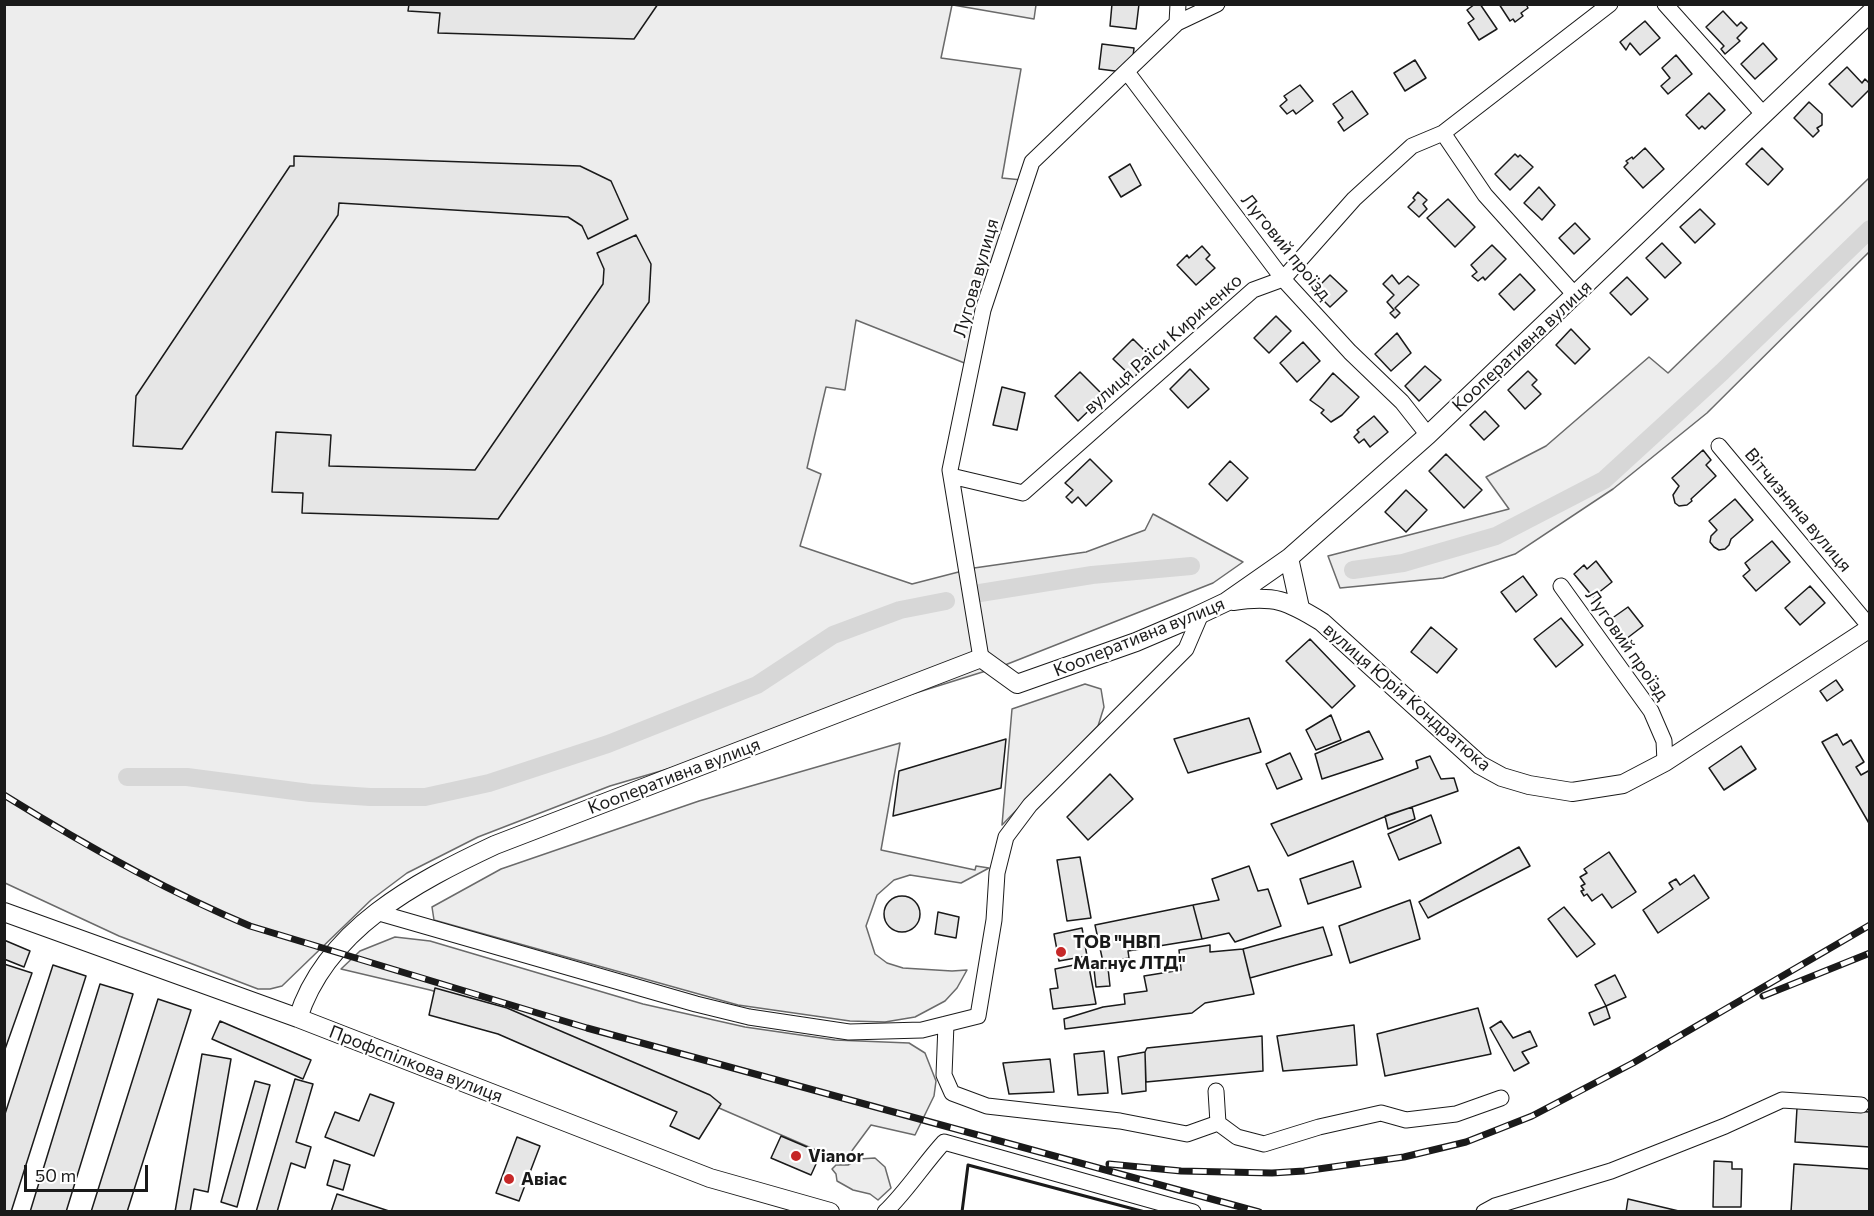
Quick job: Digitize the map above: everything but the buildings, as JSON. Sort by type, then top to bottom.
[{"type":"street","points":[[1176,23],[1178,4]]},
{"type":"street","points":[[1176,23],[1217,4]]},
{"type":"street","name":"вулиця Раїси Кириченко","points":[[951,476],[1023,493],[1253,290],[1283,279],[1354,199],[1412,146],[1443,133],[1610,4]]},
{"type":"street","points":[[1665,4],[1764,115]]},
{"type":"street","name":"Кооперативна вулиця","points":[[298,1018],[303,1000],[318,976],[340,946],[365,920],[442,869],[495,845],[981,658],[1017,684],[1136,642],[1226,602],[1289,558],[1428,435],[1869,14]]},
{"type":"street","name":"Лугова вулиця","points":[[981,658],[950,470],[983,310],[1032,162],[1176,23]]},
{"type":"street","name":"Луговий проїзд","points":[[1127,72],[1283,279],[1350,352],[1402,402],[1428,435]]},
{"type":"street","points":[[1443,133],[1485,195],[1575,295]]},
{"type":"street","name":"Вітчизняна вулиця","points":[[1719,446],[1869,627]]},
{"type":"street","points":[[1289,558],[1300,608]]},
{"type":"street","name":"Луговий проїзд","points":[[1561,586],[1651,711],[1664,741],[1665,762]]},
{"type":"street","name":"вулиця Юрія Кондратюка","points":[[1226,602],[1259,597],[1281,600],[1300,608],[1330,630],[1480,765],[1502,777],[1530,785],[1572,792],[1623,784],[1665,762],[1869,627]]},
{"type":"street","points":[[376,912],[696,1004],[749,1017],[849,1032],[922,1030],[978,1016],[994,920],[997,873],[1006,837],[1030,806],[1186,649],[1201,614]]},
{"type":"street","name":"Профспілкова вулиця","points":[[4,912],[298,1018],[710,1178],[830,1212]]},
{"type":"street","points":[[946,1024],[944,1075],[952,1093],[987,1106],[1120,1121],[1187,1134],[1218,1123]]},
{"type":"street","points":[[1216,1091],[1218,1123]]},
{"type":"street","points":[[1218,1123],[1237,1137],[1264,1144],[1319,1127],[1381,1113],[1406,1119],[1456,1114],[1502,1098]]},
{"type":"street","points":[[1484,1212],[1495,1206],[1611,1171],[1725,1126],[1782,1100],[1861,1105]]},
{"type":"street","points":[[885,1212],[900,1198],[924,1164],[944,1142],[1193,1212]]},
{"type":"shaded area","points":[[5,5],[952,5],[941,58],[1021,69],[1002,178],[1022,180],[967,364],[856,320],[845,390],[826,387],[807,468],[821,474],[800,546],[912,584],[974,568],[1086,552],[1145,530],[1153,514],[1243,562],[1213,583],[1005,665],[610,786],[478,837],[407,873],[371,900],[282,986],[258,989],[119,936],[5,883]]},
{"type":"shaded area","points":[[953,5],[1036,5],[1034,19]]},
{"type":"shaded area","points":[[1869,178],[1869,252],[1707,413],[1613,489],[1515,554],[1443,578],[1340,588],[1328,556],[1509,509],[1486,477],[1546,446],[1649,357],[1668,373]]},
{"type":"shaded area","points":[[1085,684],[1101,689],[1104,707],[1098,726],[1002,825],[1012,709]]},
{"type":"shaded area","points":[[900,743],[881,850],[975,870],[976,866],[989,868],[961,883],[910,875],[894,880],[877,895],[866,926],[875,954],[887,963],[903,968],[967,970],[957,988],[945,1001],[915,1017],[885,1022],[850,1021],[738,1005],[434,920],[432,907],[501,869],[699,801]]},
{"type":"shaded area","points":[[395,937],[430,941],[643,1004],[745,1027],[835,1040],[909,1043],[925,1053],[936,1081],[934,1096],[915,1135],[871,1125],[851,1152],[832,1157],[719,1108],[708,1099],[502,1011],[430,990],[341,969],[360,951]]},
{"type":"shaded area","points":[[875,1158],[885,1167],[891,1188],[878,1200],[870,1194],[853,1190],[837,1181],[832,1169],[836,1165],[848,1165],[859,1159]]},
{"type":"waterway","points":[[1353,570],[1403,563],[1496,536],[1604,480],[1722,372],[1870,229]]},
{"type":"waterway","points":[[980,593],[1092,575],[1191,566]]},
{"type":"waterway","points":[[127,777],[187,777],[310,793],[370,797],[425,797],[489,783],[608,744],[757,685],[833,635],[900,610],[946,601]]},
{"type":"railway","points":[[4,795],[124,865],[250,926],[587,1028],[1259,1212]]},
{"type":"railway","points":[[1109,1164],[1181,1171],[1272,1173],[1304,1171],[1404,1157],[1466,1142],[1532,1116],[1633,1063],[1870,925]]},
{"type":"railway","points":[[1763,996],[1870,953]]},
{"type":"wall","points":[[962,1212],[968,1165],[1145,1212]]},
{"type":"place","name":"ТОВ \"НВП Магнус ЛТД\"","points":[[1061,952]]},
{"type":"place","name":"Vianor","points":[[796,1156]]},
{"type":"place","name":"Авіас","points":[[509,1179]]}]
